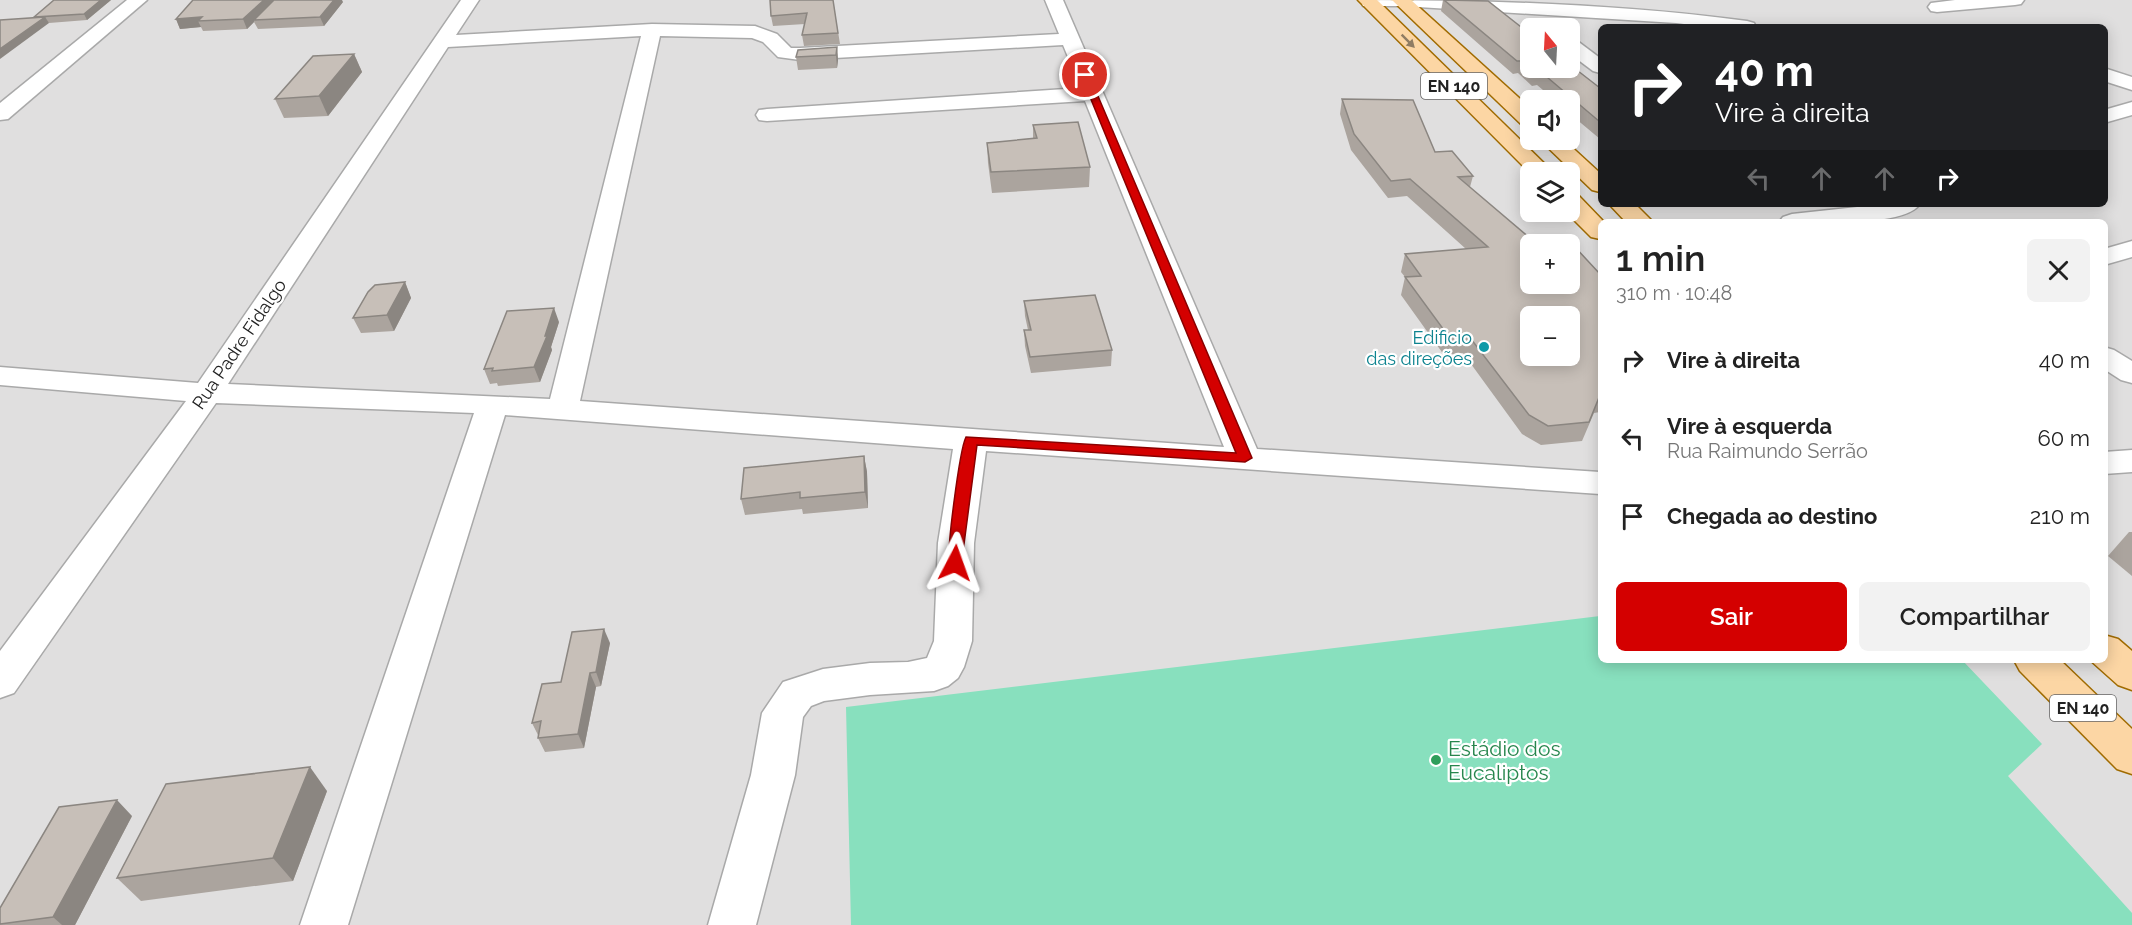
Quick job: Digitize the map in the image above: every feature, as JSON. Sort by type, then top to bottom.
[{"type":"main road","name":"EN 140","points":[[1401,0],[1520,111]]},
{"type":"main road","name":"EN 140","points":[[1368,1],[1532,162]]},
{"type":"main road","points":[[1463,95],[1501,93]]},
{"type":"main road","points":[[1562,150],[1598,183]]},
{"type":"main road","points":[[1624,207],[1637,219]]},
{"type":"main road","points":[[1580,211],[1598,230]]},
{"type":"main road","name":"EN 140","points":[[2108,653],[2132,674]]},
{"type":"main road","name":"EN 140","points":[[2037,663],[2132,756]]},
{"type":"street","points":[[0,114],[138,0]]},
{"type":"street","name":"Rua Padre Fidalgo","points":[[0,682],[207,393],[470,0]]},
{"type":"street","points":[[1054,0],[1245,458]]},
{"type":"street","points":[[1368,1],[1401,0],[1676,17],[1726,24]]},
{"type":"street","points":[[1928,4],[2014,0]]},
{"type":"street","points":[[1928,4],[1973,23]]},
{"type":"street","points":[[1519,7],[1534,18]]},
{"type":"street","points":[[441,42],[652,30],[755,32],[770,38],[785,53],[800,54],[1070,39]]},
{"type":"street","points":[[563,409],[652,30]]},
{"type":"street","points":[[1580,52],[1598,66]]},
{"type":"street","points":[[2108,75],[2132,84]]},
{"type":"street","points":[[767,115],[1092,94]]},
{"type":"street","points":[[2108,116],[2132,108]]},
{"type":"street","points":[[1788,207],[1798,219]]},
{"type":"street","points":[[1822,219],[1901,212]]},
{"type":"street","points":[[2108,255],[2132,249]]},
{"type":"street","points":[[2108,359],[2132,374]]},
{"type":"street","points":[[0,376],[207,393],[493,404],[971,440],[1598,483]]},
{"type":"street","points":[[324,925],[493,404]]},
{"type":"street","points":[[732,925],[773,775],[783,712],[796,694],[822,685],[934,675],[944,667],[953,641],[956,543],[971,440]]},
{"type":"street","points":[[2108,463],[2132,461]]},
{"type":"shaded area","points":[[0,0],[2132,0],[2132,925],[0,925]]},
{"type":"green space","name":"Estádio dos Eucaliptos","points":[[1598,616],[1598,663],[1965,663],[2042,744],[2008,776],[2132,913],[2132,925],[851,925],[846,707]]},
{"type":"building","points":[[54,0],[101,0],[84,14],[34,17]]},
{"type":"building","points":[[193,0],[264,0],[243,19],[198,21],[202,17],[176,19]]},
{"type":"building","points":[[274,0],[334,0],[320,17],[254,20]]},
{"type":"building","points":[[770,0],[833,0],[838,33],[802,35],[807,13],[771,16]]},
{"type":"building","points":[[1444,0],[1488,1],[1520,26],[1520,61],[1517,61]]},
{"type":"building","points":[[45,17],[0,49],[0,20]]},
{"type":"building","points":[[837,47],[836,55],[796,57],[798,50]]},
{"type":"building","points":[[354,54],[319,96],[275,99],[313,56]]},
{"type":"building","points":[[1580,73],[1598,86],[1598,120],[1580,105],[1580,90],[1562,90],[1548,78],[1580,78]]},
{"type":"building","points":[[1342,99],[1413,100],[1435,152],[1452,151],[1473,176],[1458,177],[1525,234],[1520,234],[1520,294],[1580,294],[1580,252],[1598,272],[1598,400],[1589,422],[1548,426],[1529,415],[1468,335],[1449,337],[1405,277],[1421,276],[1405,254],[1488,247],[1410,179],[1391,181],[1354,134]]},
{"type":"building","points":[[1078,122],[1090,167],[991,172],[987,143],[1037,138],[1033,125]]},
{"type":"building","points":[[405,282],[387,315],[353,318],[368,292],[375,285]]},
{"type":"building","points":[[1095,295],[1112,350],[1030,357],[1024,330],[1031,330],[1024,301]]},
{"type":"building","points":[[554,308],[545,336],[547,336],[534,367],[492,371],[493,368],[484,369],[507,311]]},
{"type":"building","points":[[864,456],[865,492],[800,498],[800,492],[741,499],[744,468]]},
{"type":"building","points":[[604,629],[596,672],[590,673],[578,734],[538,738],[541,721],[532,723],[542,684],[561,682],[572,632]]},
{"type":"building","points":[[310,767],[273,858],[117,878],[166,784]]},
{"type":"building","points":[[117,800],[53,917],[0,924],[0,908],[59,807]]},
{"type":"place","name":"Edificio das direções","points":[[1484,347]]},
{"type":"place","name":"Estádio dos Eucaliptos","points":[[1436,760]]},
{"type":"route","points":[[955,563],[971,440],[1245,458],[1085,75]]}]
